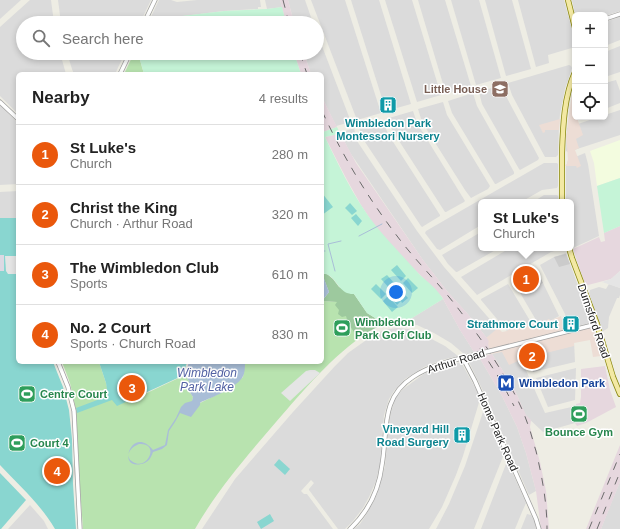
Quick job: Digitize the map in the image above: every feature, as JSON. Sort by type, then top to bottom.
[{"type":"main road","points":[[568,0],[572,16]]},
{"type":"main road","points":[[562,199],[563,119],[569,87],[572,80]]},
{"type":"main road","name":"Durnsford Road","points":[[570,251],[597,324],[620,394]]},
{"type":"street","points":[[147,16],[155,0]]},
{"type":"street","points":[[608,18],[620,14]]},
{"type":"street","points":[[121,72],[127,60]]},
{"type":"street","points":[[0,102],[16,117]]},
{"type":"street","name":"Arthur Road","points":[[350,529],[366,510],[376,489],[382,467],[387,416],[395,394],[404,384],[426,370],[444,363],[597,324]]},
{"type":"street","name":"Home Park Road","points":[[463,358],[475,381],[536,519],[539,529]]},
{"type":"street","points":[[59,364],[68,387],[74,411],[80,529]]},
{"type":"shaded area","points":[[0,0],[21,0],[0,19]]},
{"type":"shaded area","points":[[30,0],[51,0],[53,16],[16,16],[16,60],[62,60],[65,72],[16,72],[16,112],[0,96],[0,27]]},
{"type":"shaded area","points":[[58,0],[151,0],[143,16],[60,16]]},
{"type":"shaded area","points":[[159,0],[171,0],[177,2],[197,0],[260,0],[261,7],[258,7],[258,9],[183,16],[151,16]]},
{"type":"shaded area","points":[[265,0],[280,0],[282,7],[267,9]]},
{"type":"shaded area","points":[[280,0],[288,0],[292,16],[284,16]]},
{"type":"shaded area","points":[[288,0],[305,0],[311,16],[292,16]]},
{"type":"shaded area","points":[[311,0],[345,0],[381,113],[357,120],[324,34],[324,16],[317,16]]},
{"type":"shaded area","points":[[351,0],[379,0],[411,104],[386,111]]},
{"type":"shaded area","points":[[385,0],[412,0],[441,95],[417,102]]},
{"type":"shaded area","points":[[418,0],[445,0],[471,86],[446,94]]},
{"type":"shaded area","points":[[451,0],[479,0],[501,78],[476,85]]},
{"type":"shaded area","points":[[485,0],[512,0],[531,69],[506,76]]},
{"type":"shaded area","points":[[518,0],[564,0],[572,29],[572,48],[548,55],[549,63],[536,67]]},
{"type":"shaded area","points":[[572,0],[620,0],[620,11],[608,15],[608,12],[574,12]]},
{"type":"shaded area","points":[[282,7],[284,16],[182,16],[224,11]]},
{"type":"shaded area","points":[[620,17],[620,40],[608,45],[608,21]]},
{"type":"shaded area","points":[[620,46],[620,72],[608,76],[608,51]]},
{"type":"shaded area","points":[[324,51],[351,122],[336,126],[324,101],[324,72],[310,72],[306,60],[324,60]]},
{"type":"shaded area","points":[[69,60],[122,60],[116,72],[73,72]]},
{"type":"shaded area","points":[[140,60],[296,60],[300,72],[143,72]]},
{"type":"shaded area","points":[[296,60],[306,60],[310,72],[300,72]]},
{"type":"shaded area","points":[[569,65],[571,66],[572,68],[565,89],[560,114],[558,155],[556,157],[545,157],[512,95],[508,83]]},
{"type":"shaded area","points":[[616,80],[620,91],[620,103],[608,108],[608,84],[608,82]]},
{"type":"shaded area","points":[[503,85],[507,98],[539,158],[520,170],[482,104],[479,92]]},
{"type":"shaded area","points":[[473,93],[477,106],[514,172],[514,174],[496,184],[452,113],[448,101]]},
{"type":"shaded area","points":[[572,94],[572,120],[578,120],[583,135],[576,139],[579,148],[575,150],[581,166],[577,168],[576,166],[565,166],[568,160],[566,134]]},
{"type":"shaded area","points":[[324,101],[337,127],[324,132]]},
{"type":"shaded area","points":[[443,102],[447,115],[490,186],[488,189],[471,198],[422,122],[418,109]]},
{"type":"shaded area","points":[[0,105],[16,121],[16,184],[0,185]]},
{"type":"shaded area","points":[[620,110],[620,135],[568,152],[566,151],[567,128],[590,120],[608,120],[608,114]]},
{"type":"shaded area","points":[[413,111],[417,123],[465,201],[446,212],[392,130],[389,118]]},
{"type":"shaded area","points":[[560,119],[559,130],[545,130],[543,133],[539,125]]},
{"type":"shaded area","points":[[383,120],[388,134],[440,215],[422,227],[363,139],[359,127]]},
{"type":"shaded area","points":[[337,127],[340,133],[325,137],[345,177],[368,216],[420,275],[436,289],[443,299],[404,323],[392,322],[381,325],[380,321],[367,313],[354,294],[344,291],[332,278],[324,274],[324,132]]},
{"type":"shaded area","points":[[354,128],[357,141],[417,231],[444,267],[501,332],[489,347],[487,338],[423,260],[351,154],[340,133]]},
{"type":"shaded area","points":[[340,133],[356,163],[423,260],[487,338],[489,342],[489,349],[474,352],[442,297],[408,263],[373,223],[361,205],[325,137]]},
{"type":"shaded area","points":[[620,140],[620,178],[597,186],[594,163],[590,151]]},
{"type":"shaded area","points":[[585,153],[599,236],[574,248],[574,199],[566,199],[566,165],[568,160]]},
{"type":"shaded area","points":[[544,163],[558,164],[557,188],[542,190],[526,199],[482,199]]},
{"type":"shaded area","points":[[620,178],[620,226],[604,233],[597,186]]},
{"type":"shaded area","points":[[16,191],[16,218],[0,218],[0,192]]},
{"type":"shaded area","points":[[544,195],[557,195],[558,199],[538,199]]},
{"type":"shaded area","points":[[324,196],[333,207],[324,214]]},
{"type":"shaded area","points":[[478,201],[478,227],[440,250],[437,249],[425,233]]},
{"type":"shaded area","points":[[350,203],[357,211],[352,215],[345,208]]},
{"type":"shaded area","points":[[356,214],[362,221],[358,226],[351,218]]},
{"type":"shaded area","points":[[0,218],[16,218],[16,364],[54,364],[63,387],[69,410],[72,439],[76,529],[55,529],[36,503],[0,465]]},
{"type":"shaded area","points":[[620,226],[620,271],[611,279],[588,285],[585,284],[574,249],[599,237],[601,242],[605,241],[604,233]]},
{"type":"shaded area","points":[[478,234],[478,251],[494,251],[457,272],[448,264],[442,255]]},
{"type":"shaded area","points":[[505,251],[554,251],[477,295],[461,277]]},
{"type":"shaded area","points":[[566,253],[590,323],[569,328],[565,314],[540,265],[554,257]]},
{"type":"shaded area","points":[[566,254],[570,264],[559,267],[554,257]]},
{"type":"shaded area","points":[[0,255],[4,255],[4,271],[0,271]]},
{"type":"shaded area","points":[[5,256],[16,256],[16,274],[8,274],[6,271]]},
{"type":"shaded area","points":[[397,265],[406,276],[401,281],[391,270]]},
{"type":"shaded area","points":[[535,268],[543,283],[532,289],[529,285],[519,291],[514,280]]},
{"type":"shaded area","points":[[620,271],[620,288],[602,282],[611,279]]},
{"type":"shaded area","points":[[387,275],[396,285],[391,290],[381,279]]},
{"type":"shaded area","points":[[408,278],[418,288],[412,293],[403,283]]},
{"type":"shaded area","points":[[543,283],[559,316],[538,325],[519,291],[529,285],[532,289]]},
{"type":"shaded area","points":[[376,284],[386,294],[381,299],[371,289]]},
{"type":"shaded area","points":[[508,284],[532,324],[513,329],[512,327],[507,331],[481,299]]},
{"type":"shaded area","points":[[609,284],[620,288],[620,295],[619,298],[617,298],[609,317],[608,328],[602,332],[589,293],[590,290],[599,287],[606,289]]},
{"type":"shaded area","points":[[398,287],[408,298],[402,303],[401,301],[397,305],[390,297],[395,294],[393,292]]},
{"type":"shaded area","points":[[388,296],[398,307],[392,312],[383,301]]},
{"type":"shaded area","points":[[443,299],[474,352],[464,354],[451,343],[434,333],[417,325],[404,323]]},
{"type":"shaded area","points":[[561,316],[564,335],[591,327],[593,328],[601,356],[593,357],[590,340],[574,343],[574,346],[538,355],[535,344],[524,346],[527,357],[509,365],[502,352],[491,354],[486,338],[498,328],[502,332],[507,331],[512,327],[513,329],[532,324],[538,325],[549,319],[550,321]]},
{"type":"shaded area","points":[[396,328],[408,329],[422,334],[445,346],[458,356],[424,367],[405,379],[394,391],[389,399],[384,415],[380,464],[376,481],[363,508],[353,521],[345,529],[338,529],[309,490],[314,483],[311,480],[301,491],[304,494],[307,494],[333,529],[202,529],[235,479],[335,366],[348,353],[372,336],[384,330]]},
{"type":"shaded area","points":[[574,341],[575,362],[541,370],[535,344]]},
{"type":"shaded area","points":[[535,344],[541,370],[533,372],[524,346]]},
{"type":"shaded area","points":[[518,348],[521,359],[545,413],[576,406],[575,423],[543,432],[526,416],[514,388],[492,354]]},
{"type":"shaded area","points":[[492,354],[514,388],[526,415],[531,420],[530,427],[540,462],[546,491],[549,529],[541,529],[536,491],[526,453],[517,427],[502,396],[479,357]]},
{"type":"shaded area","points":[[479,357],[502,396],[517,427],[526,453],[536,491],[529,495],[468,360]]},
{"type":"shaded area","points":[[461,362],[480,399],[456,475],[442,507],[429,529],[354,529],[360,524],[366,515],[379,489],[385,466],[389,422],[396,397],[406,387],[425,373],[440,367]]},
{"type":"shaded area","points":[[100,364],[187,364],[184,375],[117,406],[112,400],[77,413],[76,408],[108,396],[106,383]]},
{"type":"shaded area","points":[[605,366],[610,390],[616,407],[586,423],[577,426],[575,423],[576,404],[580,403],[581,397],[581,369]]},
{"type":"shaded area","points":[[576,368],[575,400],[548,407],[536,378]]},
{"type":"shaded area","points":[[315,370],[320,373],[290,401],[281,393],[306,371]]},
{"type":"shaded area","points":[[484,409],[504,454],[474,529],[436,529],[449,504],[465,466]]},
{"type":"shaded area","points":[[620,445],[620,482],[601,529],[586,529]]},
{"type":"shaded area","points":[[279,459],[290,469],[285,475],[274,465]]},
{"type":"shaded area","points":[[506,464],[509,465],[526,503],[515,529],[481,529]]},
{"type":"shaded area","points":[[0,473],[26,500],[1,529],[0,529]]},
{"type":"shaded area","points":[[620,482],[620,529],[601,529],[612,501]]},
{"type":"shaded area","points":[[30,505],[44,521],[48,529],[8,529]]},
{"type":"shaded area","points":[[270,514],[274,521],[261,529],[257,522]]},
{"type":"shaded area","points":[[527,514],[531,515],[535,522],[536,529],[521,529]]},
{"type":"green space","points":[[131,60],[140,60],[143,72],[125,72]]},
{"type":"green space","points":[[324,274],[327,274],[333,279],[339,287],[354,294],[367,313],[380,321],[381,325],[358,338],[348,323],[346,316],[342,317],[338,314],[339,310],[335,305],[337,302],[324,301],[324,298],[329,292],[324,279]]},
{"type":"green space","name":"Wimbledon Park Golf Club","points":[[324,301],[337,302],[368,332],[355,341],[330,363],[297,398],[233,474],[213,500],[195,529],[83,529],[76,410],[70,383],[63,364],[100,364],[109,395],[132,400],[185,375],[189,381],[189,391],[193,397],[192,402],[189,403],[200,403],[232,386],[243,377],[245,364],[324,364]]},
{"type":"water","points":[[324,278],[329,292],[324,298]]},
{"type":"water","name":"Wimbledon Park Lake","points":[[188,364],[245,364],[244,375],[234,386],[201,402],[191,417],[180,413],[169,431],[167,445],[162,449],[153,452],[146,463],[138,464],[143,463],[150,456],[149,448],[146,445],[139,444],[133,447],[129,453],[130,450],[133,445],[139,442],[145,443],[153,450],[165,445],[168,430],[181,407],[185,403],[192,401],[193,397],[189,391],[189,381],[185,375]]},
{"type":"water","name":"Wimbledon Park Lake","points":[[129,457],[130,460],[138,464],[133,464],[129,461]]},
{"type":"waterway","points":[[359,236],[382,224]]},
{"type":"waterway","points":[[335,271],[328,244],[341,241]]},
{"type":"railway","points":[[283,0],[287,16]]},
{"type":"railway","points":[[302,60],[306,72]]},
{"type":"railway","points":[[324,116],[349,163],[380,213],[404,245],[444,291],[464,317],[487,348],[514,393],[523,412],[536,451],[544,490],[547,529]]},
{"type":"railway","points":[[480,348],[501,381],[514,406]]},
{"type":"railway","points":[[589,529],[620,454]]},
{"type":"railway","points":[[597,529],[620,472]]},
{"type":"place","name":"Little House","points":[[500,89]]},
{"type":"place","name":"Wimbledon Park Montessori Nursery","points":[[388,105]]},
{"type":"place","name":"St Luke's","points":[[526,279]]},
{"type":"place","name":"Strathmore Court","points":[[571,324]]},
{"type":"place","name":"Wimbledon Park Golf Club","points":[[342,328]]},
{"type":"place","name":"Christ the King","points":[[532,356]]},
{"type":"place","name":"Wimbledon Park","points":[[506,383]]},
{"type":"place","name":"The Wimbledon Club","points":[[132,388]]},
{"type":"place","name":"Centre Court","points":[[27,394]]},
{"type":"place","name":"Bounce Gym","points":[[579,414]]},
{"type":"place","name":"Vineyard Hill Road Surgery","points":[[462,435]]},
{"type":"place","name":"Court 4","points":[[17,443]]},
{"type":"place","name":"No. 2 Court","points":[[57,471]]}]
